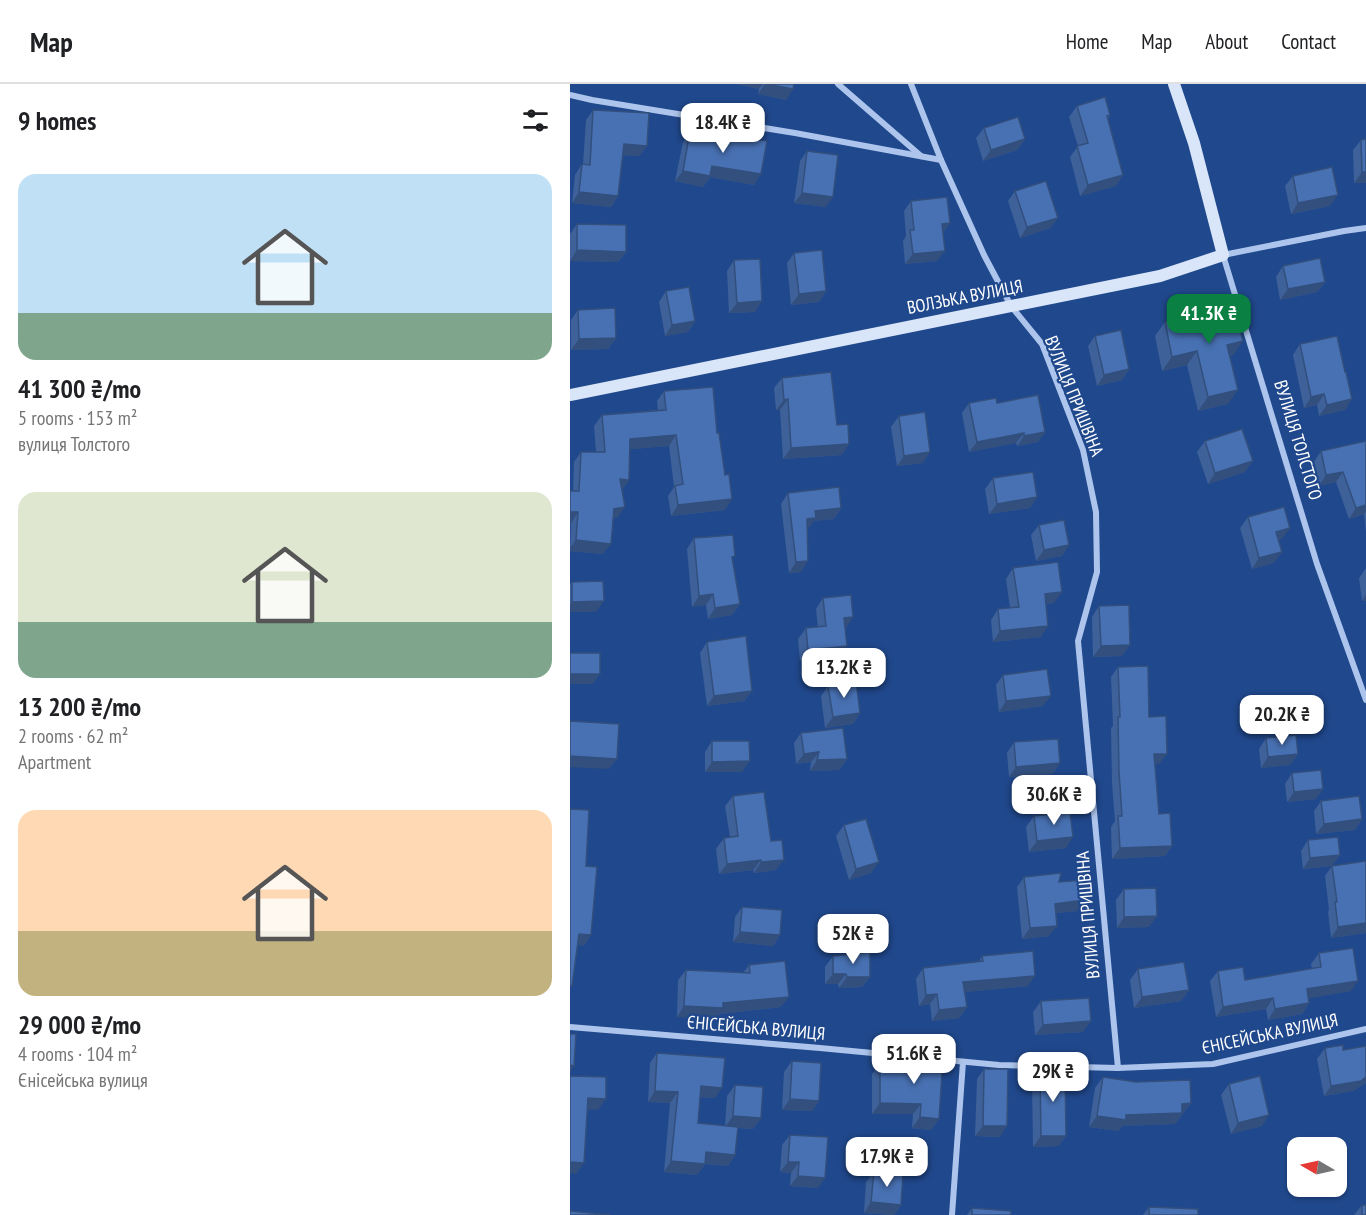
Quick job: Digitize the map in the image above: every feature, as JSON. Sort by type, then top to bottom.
[{"type":"street","points":[[838,84],[922,157]]},
{"type":"street","name":"ВУЛИЦЯ ПРИШВІНА","points":[[911,84],[941,160],[984,255],[1011,306],[1042,344],[1083,450],[1096,512],[1097,572],[1078,641],[1118,1068]]},
{"type":"street","name":"ВУЛИЦЯ ТОЛСТОГО","points":[[1174,84],[1194,143],[1223,255],[1317,564],[1366,700]]},
{"type":"street","points":[[570,95],[941,160]]},
{"type":"street","name":"ВОЛЗЬКА ВУЛИЦЯ","points":[[570,395],[1160,276],[1223,255],[1366,228]]},
{"type":"street","name":"ЄНІСЕЙСЬКА ВУЛИЦЯ","points":[[570,1027],[999,1065],[1118,1068],[1213,1064],[1366,1029]]},
{"type":"street","points":[[952,1215],[963,1062]]},
{"type":"building","points":[[767,84],[794,84],[793,89]]},
{"type":"building","points":[[1105,97],[1110,115],[1107,116],[1123,175],[1088,185],[1077,146],[1088,143],[1077,106]]},
{"type":"building","points":[[593,110],[649,113],[647,146],[624,144],[618,196],[579,192],[582,164],[590,165]]},
{"type":"building","points":[[1018,117],[1025,139],[991,150],[984,128]]},
{"type":"building","points":[[690,131],[747,141],[747,138],[767,141],[761,174],[712,166],[710,176],[683,171]]},
{"type":"building","points":[[1366,139],[1366,172],[1362,172],[1361,140]]},
{"type":"building","points":[[807,151],[838,155],[833,197],[802,193]]},
{"type":"building","points":[[1332,167],[1338,195],[1298,203],[1293,176]]},
{"type":"building","points":[[1046,181],[1058,218],[1027,227],[1015,191]]},
{"type":"building","points":[[947,197],[950,223],[942,224],[945,251],[913,254],[910,230],[914,230],[911,201]]},
{"type":"building","points":[[577,224],[626,225],[626,252],[577,250]]},
{"type":"building","points":[[822,250],[826,291],[799,294],[794,253]]},
{"type":"building","points":[[1320,258],[1325,282],[1288,289],[1283,266]]},
{"type":"building","points":[[760,259],[762,301],[737,303],[734,260]]},
{"type":"building","points":[[689,287],[695,321],[672,325],[666,291]]},
{"type":"building","points":[[1233,304],[1243,341],[1227,345],[1238,390],[1208,397],[1197,351],[1172,357],[1165,322]]},
{"type":"building","points":[[615,308],[616,338],[579,339],[578,310]]},
{"type":"building","points":[[1121,330],[1129,369],[1104,375],[1095,336]]},
{"type":"building","points":[[1337,336],[1352,399],[1327,405],[1324,394],[1311,397],[1300,344]]},
{"type":"building","points":[[831,372],[837,425],[848,424],[849,444],[791,448],[788,399],[784,400],[782,378]]},
{"type":"building","points":[[713,387],[717,433],[719,433],[725,475],[729,474],[732,499],[678,505],[675,486],[683,484],[676,435],[630,439],[629,480],[620,479],[625,507],[614,509],[611,544],[576,540],[578,512],[570,512],[570,491],[579,491],[581,452],[605,452],[602,415],[666,410],[664,391]]},
{"type":"building","points":[[1038,395],[1045,432],[1024,436],[1024,433],[977,442],[969,403],[996,398],[997,403]]},
{"type":"building","points":[[925,412],[930,452],[904,456],[899,416]]},
{"type":"building","points":[[1242,429],[1253,461],[1215,473],[1205,441]]},
{"type":"building","points":[[1366,441],[1366,505],[1356,508],[1343,472],[1326,475],[1321,451]]},
{"type":"building","points":[[1033,472],[1037,497],[997,504],[993,478]]},
{"type":"building","points":[[839,487],[841,508],[815,511],[816,518],[807,519],[808,561],[796,562],[788,493]]},
{"type":"building","points":[[1284,507],[1290,528],[1276,532],[1282,552],[1259,558],[1248,517]]},
{"type":"building","points":[[1064,520],[1069,545],[1044,550],[1039,525]]},
{"type":"building","points":[[733,535],[735,556],[732,557],[740,604],[715,608],[713,594],[699,596],[694,538]]},
{"type":"building","points":[[1058,562],[1062,592],[1045,594],[1048,626],[1000,631],[998,609],[1019,607],[1013,568]]},
{"type":"building","points":[[603,581],[604,601],[572,602],[572,582]]},
{"type":"building","points":[[851,595],[853,617],[844,618],[847,646],[808,650],[806,628],[826,626],[823,598]]},
{"type":"building","points":[[1129,605],[1130,645],[1101,646],[1099,606]]},
{"type":"building","points":[[746,636],[752,691],[714,696],[707,642]]},
{"type":"building","points":[[570,653],[600,653],[600,674],[570,674]]},
{"type":"building","points":[[1148,666],[1149,717],[1166,716],[1167,754],[1154,754],[1159,814],[1170,813],[1172,846],[1120,848],[1118,816],[1122,816],[1119,772],[1118,667]]},
{"type":"building","points":[[1047,669],[1051,696],[1006,701],[1003,675]]},
{"type":"building","points":[[856,681],[860,713],[833,717],[828,686]]},
{"type":"building","points":[[570,721],[619,724],[617,759],[570,756]]},
{"type":"building","points":[[843,728],[847,759],[817,760],[819,752],[804,754],[801,733]]},
{"type":"building","points":[[1296,735],[1298,754],[1268,757],[1266,738]]},
{"type":"building","points":[[1058,739],[1060,763],[1016,767],[1014,742]]},
{"type":"building","points":[[712,741],[749,741],[750,761],[712,762]]},
{"type":"building","points":[[1321,770],[1323,789],[1294,792],[1292,773]]},
{"type":"building","points":[[764,792],[771,841],[782,840],[784,860],[727,864],[724,838],[738,836],[733,796]]},
{"type":"building","points":[[1359,796],[1362,819],[1324,824],[1321,801]]},
{"type":"building","points":[[570,809],[589,810],[586,866],[597,867],[591,935],[579,934],[572,986],[570,986]]},
{"type":"building","points":[[1070,812],[1073,837],[1037,841],[1034,816]]},
{"type":"building","points":[[866,819],[879,862],[856,869],[844,825]]},
{"type":"building","points":[[1338,837],[1340,855],[1310,858],[1308,840]]},
{"type":"building","points":[[1366,861],[1366,923],[1338,927],[1332,866]]},
{"type":"building","points":[[1061,873],[1059,882],[1083,880],[1085,900],[1055,904],[1057,926],[1030,928],[1024,877]]},
{"type":"building","points":[[1156,888],[1157,916],[1124,917],[1124,889]]},
{"type":"building","points":[[742,907],[782,910],[780,935],[740,932]]},
{"type":"building","points":[[1353,948],[1358,981],[1307,989],[1309,1003],[1275,1009],[1273,998],[1223,1007],[1218,971],[1243,967],[1245,980],[1321,967],[1319,953]]},
{"type":"building","points":[[1033,951],[1035,976],[963,982],[967,1007],[939,1010],[937,994],[926,995],[923,968],[983,961],[982,956]]},
{"type":"building","points":[[870,952],[870,977],[847,977],[846,974],[833,974],[833,956]]},
{"type":"building","points":[[785,961],[789,997],[723,1003],[723,1008],[684,1006],[686,970],[750,973],[749,965]]},
{"type":"building","points":[[1184,962],[1189,990],[1142,997],[1138,969]]},
{"type":"building","points":[[1089,998],[1091,1021],[1043,1025],[1041,1001]]},
{"type":"building","points":[[570,1034],[576,1034],[574,1066],[570,1065]]},
{"type":"building","points":[[1343,1045],[1343,1050],[1366,1046],[1366,1077],[1361,1081],[1331,1086],[1325,1048]]},
{"type":"building","points":[[657,1053],[725,1058],[722,1088],[701,1086],[698,1123],[738,1127],[735,1155],[706,1152],[705,1164],[671,1161],[678,1092],[655,1091]]},
{"type":"building","points":[[924,1056],[943,1058],[939,1119],[920,1117],[921,1104],[880,1103],[880,1063],[924,1064]]},
{"type":"building","points":[[792,1061],[821,1063],[819,1101],[790,1099]]},
{"type":"building","points":[[984,1069],[1008,1069],[1007,1126],[983,1126]]},
{"type":"building","points":[[1065,1070],[1066,1136],[1041,1136],[1040,1071]]},
{"type":"building","points":[[570,1076],[606,1077],[606,1099],[588,1098],[584,1163],[570,1162]]},
{"type":"building","points":[[1260,1076],[1269,1115],[1238,1123],[1229,1084]]},
{"type":"building","points":[[1103,1077],[1136,1082],[1190,1080],[1191,1103],[1182,1104],[1182,1113],[1126,1115],[1126,1120],[1097,1116]]},
{"type":"building","points":[[735,1085],[763,1087],[761,1118],[733,1116]]},
{"type":"building","points":[[790,1135],[828,1137],[825,1178],[798,1176],[799,1162],[788,1162]]},
{"type":"building","points":[[874,1172],[903,1174],[901,1205],[871,1202]]},
{"type":"building","points":[[1362,1205],[1366,1205],[1366,1215],[1362,1215]]},
{"type":"building","points":[[1149,1207],[1198,1209],[1198,1215],[1149,1215]]},
{"type":"building","points":[[972,1208],[1011,1211],[1011,1215],[972,1215]]},
{"type":"building","points":[[570,1211],[610,1215],[570,1215]]}]
